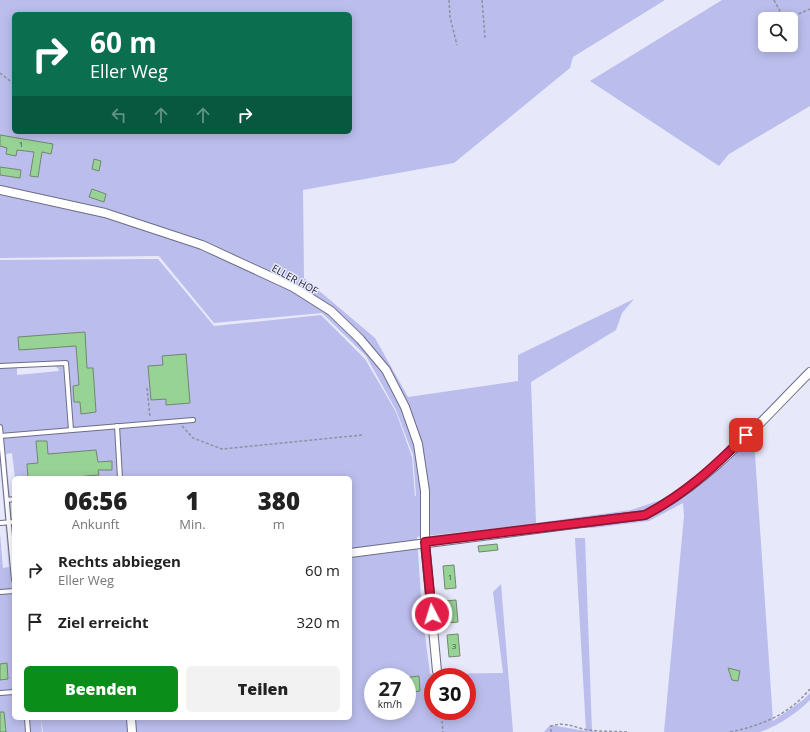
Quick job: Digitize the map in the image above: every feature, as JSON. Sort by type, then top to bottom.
[{"type":"street","name":"ELLER HOF","points":[[0,190],[105,213],[202,245],[292,287],[331,311],[360,339],[386,370],[405,407],[418,444],[425,491],[425,542],[437,668]]},
{"type":"street","points":[[352,553],[425,542],[645,515],[667,503],[692,486],[725,456],[810,372]]},
{"type":"street","points":[[131,720],[132,732]]},
{"type":"lane","points":[[0,366],[66,363],[72,430]]},
{"type":"lane","points":[[0,436],[193,420]]},
{"type":"lane","points":[[117,426],[120,476]]},
{"type":"lane","points":[[0,427],[12,557]]},
{"type":"lane","points":[[7,500],[12,499]]},
{"type":"lane","points":[[0,524],[12,522]]},
{"type":"lane","points":[[0,592],[12,591]]},
{"type":"lane","points":[[0,693],[12,692]]},
{"type":"lane","points":[[27,720],[28,732]]},
{"type":"path","points":[[449,0],[450,17],[457,45]]},
{"type":"path","points":[[482,0],[485,38]]},
{"type":"path","points":[[774,0],[782,15],[789,18],[810,9]]},
{"type":"path","points":[[0,74],[12,83]]},
{"type":"path","points":[[147,388],[150,423]]},
{"type":"path","points":[[178,421],[193,438],[222,448],[363,435]]},
{"type":"path","points":[[730,732],[768,722],[798,702],[810,689]]},
{"type":"path","points":[[442,720],[443,732]]},
{"type":"path","points":[[551,732],[551,726],[557,724],[568,724],[583,729],[628,732]]},
{"type":"shaded area","points":[[0,0],[665,0],[573,57],[570,68],[454,163],[303,190],[304,278],[375,338],[408,397],[518,381],[518,355],[634,299],[622,313],[616,330],[531,382],[536,523],[631,510],[661,500],[691,481],[733,446],[753,425],[773,721],[803,700],[810,693],[810,700],[787,719],[760,732],[664,732],[684,516],[683,503],[649,521],[592,528],[536,524],[417,537],[422,612],[429,668],[424,668],[424,720],[476,720],[476,673],[503,673],[493,592],[501,584],[513,732],[43,732],[41,720],[352,720],[352,476],[15,476],[12,453],[6,454],[12,521],[12,720],[41,720],[42,732],[0,732],[0,533],[3,568],[9,567],[0,462],[0,260],[158,259],[214,326],[321,315],[365,359],[396,412],[412,457],[415,497],[413,455],[396,410],[366,356],[322,313],[214,323],[159,256],[0,258]],"holes":[[[54,366],[58,368],[59,371],[17,375],[17,368]]]},
{"type":"shaded area","points":[[722,0],[810,0],[810,106],[729,154],[719,166],[590,81]]},
{"type":"shaded area","points":[[575,538],[585,538],[592,731],[599,732],[544,732],[550,725],[586,731]]},
{"type":"building","points":[[0,135],[53,144],[51,154],[42,152],[38,177],[30,176],[34,152],[17,150],[16,156],[6,154],[7,148],[0,146]]},
{"type":"building","points":[[94,159],[101,161],[99,171],[92,169]]},
{"type":"building","points":[[0,167],[21,170],[20,178],[0,175]]},
{"type":"building","points":[[92,189],[106,194],[104,202],[89,197]]},
{"type":"building","points":[[85,332],[87,368],[93,368],[96,412],[81,414],[80,402],[74,402],[73,386],[79,385],[76,346],[19,350],[18,337]]},
{"type":"building","points":[[186,354],[190,403],[166,405],[166,399],[151,400],[148,366],[163,365],[162,356]]},
{"type":"building","points":[[36,441],[47,441],[48,454],[96,450],[98,462],[112,461],[112,470],[98,470],[99,475],[85,476],[28,476],[27,464],[38,463]]},
{"type":"building","points":[[497,544],[498,550],[479,552],[478,546]]},
{"type":"building","points":[[454,565],[456,588],[445,589],[443,566]]},
{"type":"building","points":[[456,600],[458,622],[447,623],[445,601]]},
{"type":"building","points":[[458,634],[460,656],[449,657],[447,635]]},
{"type":"building","points":[[7,663],[8,679],[0,680],[0,664]]},
{"type":"building","points":[[728,668],[740,671],[738,681],[732,680]]},
{"type":"building","points":[[416,676],[419,676],[420,691],[416,692]]},
{"type":"building","points":[[0,712],[4,712],[6,732],[0,732]]},
{"type":"route","points":[[432,614],[425,542],[645,515],[667,503],[692,486],[746,435]]}]
